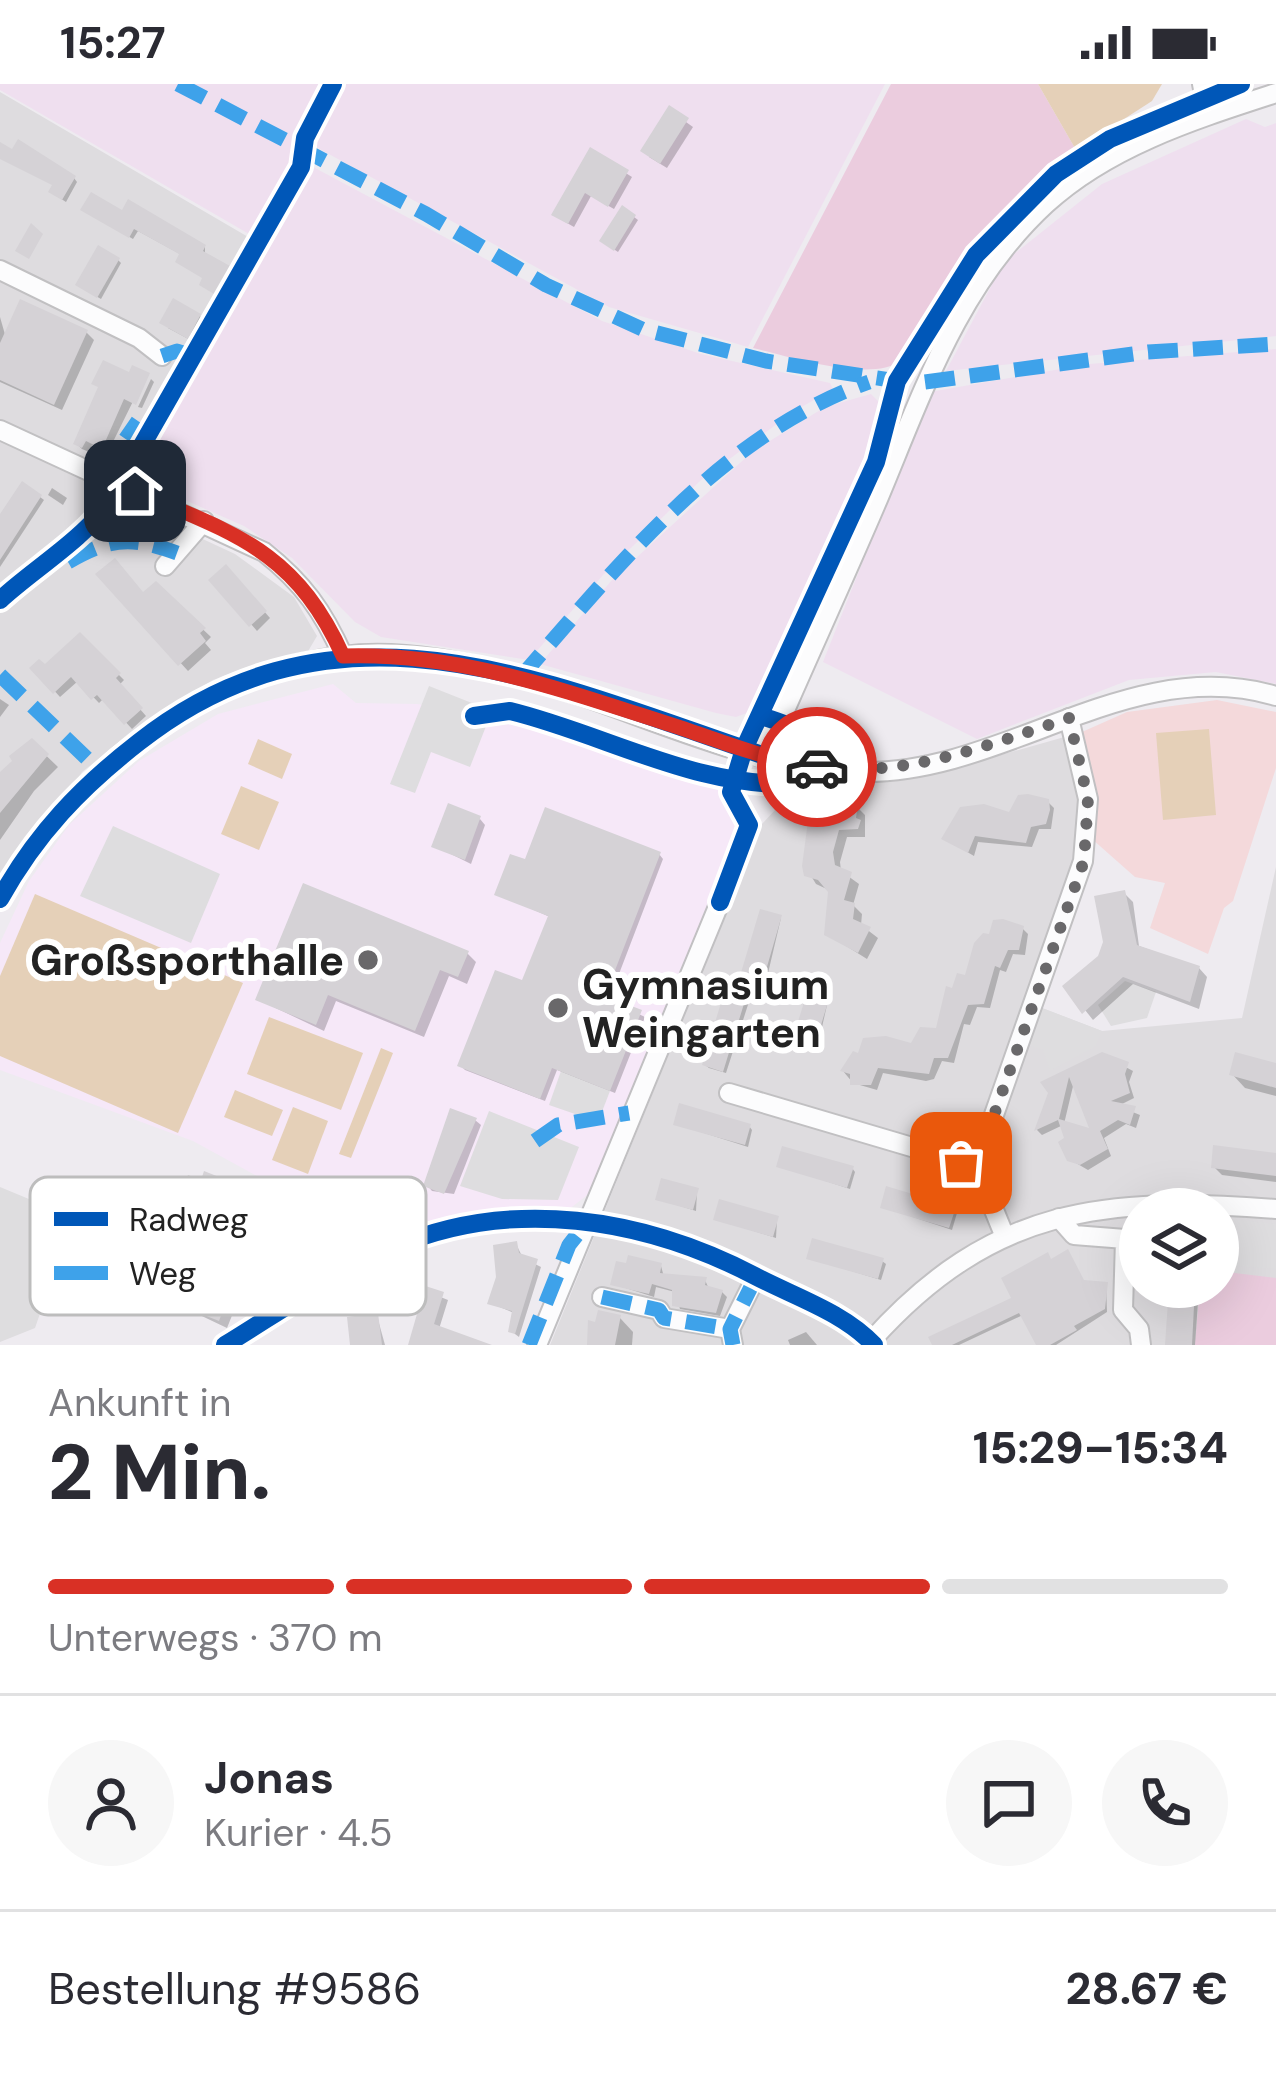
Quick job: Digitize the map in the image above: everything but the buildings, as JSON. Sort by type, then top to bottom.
[{"type":"street","points":[[1202,84],[1208,115]]},
{"type":"street","points":[[764,756],[925,382],[982,277],[1049,201],[1091,171],[1208,115],[1276,93]]},
{"type":"street","points":[[0,270],[139,338],[162,356]]},
{"type":"street","points":[[0,430],[204,521],[264,553],[296,578],[321,608],[343,656]]},
{"type":"street","points":[[165,566],[204,521]]},
{"type":"street","points":[[0,898],[60,809],[176,713],[250,677],[343,656],[446,660],[521,677],[764,756],[866,772],[945,758],[1170,688],[1247,687],[1276,695]]},
{"type":"street","points":[[1005,1237],[976,1166],[1084,861],[1088,799],[1069,718]]},
{"type":"street","points":[[537,1345],[720,902]]},
{"type":"street","points":[[729,1093],[976,1166]]},
{"type":"street","points":[[426,1236],[500,1220],[586,1222],[676,1240],[852,1324],[872,1343],[950,1271],[1005,1237],[1059,1218],[1130,1203],[1276,1209]]},
{"type":"street","points":[[1059,1218],[1074,1235],[1125,1239],[1124,1310],[1138,1329],[1141,1345]]},
{"type":"street","points":[[602,1297],[658,1310],[664,1318],[732,1337],[756,1276]]},
{"type":"street","points":[[225,1345],[276,1315]]},
{"type":"shaded area","points":[[0,84],[325,84],[300,135],[290,176],[256,238],[0,90]]},
{"type":"shaded area","points":[[343,84],[885,84],[748,347],[609,307],[316,147],[313,141]]},
{"type":"shaded area","points":[[891,84],[1038,84],[1076,150],[981,237],[901,361],[887,367],[850,369],[753,348]]},
{"type":"shaded area","points":[[1038,84],[1162,84],[1152,101],[1076,150]]},
{"type":"shaded area","points":[[0,92],[255,241],[108,495],[235,554],[294,597],[317,636],[307,653],[261,662],[213,680],[150,718],[82,772],[0,889]]},
{"type":"shaded area","points":[[1246,119],[1265,127],[1276,123],[1276,336],[946,371],[1004,262],[1102,184]]},
{"type":"shaded area","points":[[315,168],[602,321],[701,354],[830,383],[833,389],[793,412],[701,480],[603,575],[529,660],[381,637],[355,622],[292,558],[244,526],[137,479],[305,172]]},
{"type":"shaded area","points":[[1276,349],[1276,684],[1216,672],[1129,680],[977,739],[823,662],[930,392],[1089,364]]},
{"type":"shaded area","points":[[871,394],[881,404],[865,471],[752,711],[736,717],[716,713],[540,664],[612,580],[752,452],[825,407]]},
{"type":"shaded area","points":[[333,684],[356,703],[417,704],[517,717],[728,784],[747,825],[735,865],[595,1189],[568,1210],[505,1214],[426,1234],[426,1177],[259,1177],[193,1141],[0,1070],[0,943],[29,881],[69,825],[139,761],[218,714]]},
{"type":"shaded area","points":[[429,686],[492,711],[470,767],[431,752],[415,793],[390,784]]},
{"type":"shaded area","points":[[1217,700],[1276,712],[1276,768],[1233,901],[1224,908],[1208,954],[1150,928],[1165,883],[1135,877],[1092,839],[1097,807],[1082,732],[1127,712]]},
{"type":"shaded area","points":[[1209,729],[1216,815],[1163,820],[1156,733]]},
{"type":"shaded area","points":[[1082,732],[1097,807],[1086,882],[1042,1008],[1102,1031],[1242,1018],[1276,867],[1276,1345],[550,1345],[762,824],[789,795],[937,773]]},
{"type":"shaded area","points":[[258,739],[292,754],[282,779],[248,764]]},
{"type":"shaded area","points":[[241,786],[279,802],[259,850],[221,834]]},
{"type":"shaded area","points":[[113,826],[220,874],[191,943],[80,896]]},
{"type":"shaded area","points":[[35,894],[243,983],[178,1133],[0,1056],[0,976]]},
{"type":"shaded area","points":[[1125,981],[1156,992],[1147,1018],[1111,1026],[1098,1005]]},
{"type":"shaded area","points":[[1042,1008],[1102,1031],[1096,1046],[1050,1071],[1043,1050],[1028,1045]]},
{"type":"shaded area","points":[[269,1017],[363,1053],[341,1110],[247,1074]]},
{"type":"shaded area","points":[[381,1048],[393,1053],[351,1158],[339,1154]]},
{"type":"shaded area","points":[[561,1071],[610,1091],[598,1122],[549,1105]]},
{"type":"shaded area","points":[[235,1090],[283,1110],[272,1136],[224,1117]]},
{"type":"shaded area","points":[[293,1107],[328,1121],[308,1174],[272,1160]]},
{"type":"shaded area","points":[[489,1111],[579,1147],[558,1200],[502,1199],[460,1186]]},
{"type":"shaded area","points":[[0,1187],[30,1199],[30,1315],[39,1315],[35,1328],[0,1342]]},
{"type":"shaded area","points":[[1239,1220],[1276,1224],[1276,1269],[1239,1266]]},
{"type":"shaded area","points":[[1239,1274],[1276,1278],[1276,1345],[1195,1345],[1198,1308],[1239,1308]]},
{"type":"marked path","points":[[178,84],[426,214],[546,285],[642,329],[766,361],[897,381]]},
{"type":"marked path","points":[[925,382],[1148,352],[1276,344]]},
{"type":"marked path","points":[[162,356],[177,351],[192,356]]},
{"type":"marked path","points":[[521,677],[636,547],[721,468],[816,405],[869,382]]},
{"type":"marked path","points":[[100,476],[138,421]]},
{"type":"marked path","points":[[68,562],[121,542],[177,553]]},
{"type":"marked path","points":[[0,675],[101,772]]},
{"type":"marked path","points":[[535,1141],[558,1125],[629,1113]]},
{"type":"marked path","points":[[529,1345],[569,1245],[587,1222]]},
{"type":"marked path","points":[[733,1345],[730,1329],[756,1277]]},
{"type":"marked path","points":[[602,1297],[659,1310],[664,1318],[730,1329]]},
{"type":"cycle path","points":[[0,600],[71,542],[109,503],[301,167],[305,138],[333,84]]},
{"type":"cycle path","points":[[720,902],[749,825],[731,792],[744,749],[876,462],[897,381],[976,255],[1056,174],[1110,139],[1241,84]]},
{"type":"cycle path","points":[[0,899],[61,813],[139,742],[215,694],[292,667],[369,658],[447,662],[605,701],[765,756]]},
{"type":"cycle path","points":[[474,716],[510,711],[690,770],[764,783],[801,783],[806,754],[803,737],[761,716]]},
{"type":"cycle path","points":[[426,1236],[483,1222],[530,1219],[623,1228],[712,1256],[833,1314],[874,1345]]},
{"type":"cycle path","points":[[225,1345],[273,1315]]},
{"type":"way so far","points":[[817,767],[866,772],[928,763],[1069,718],[1088,799],[1084,861],[976,1166],[961,1163]]},
{"type":"place","name":"Großsporthalle","points":[[368,960]]},
{"type":"place","name":"Gymnasium Weingarten","points":[[558,1008]]},
{"type":"route","points":[[135,491],[238,536],[296,578],[321,608],[343,656],[446,660],[521,677],[764,756],[817,767]]}]
